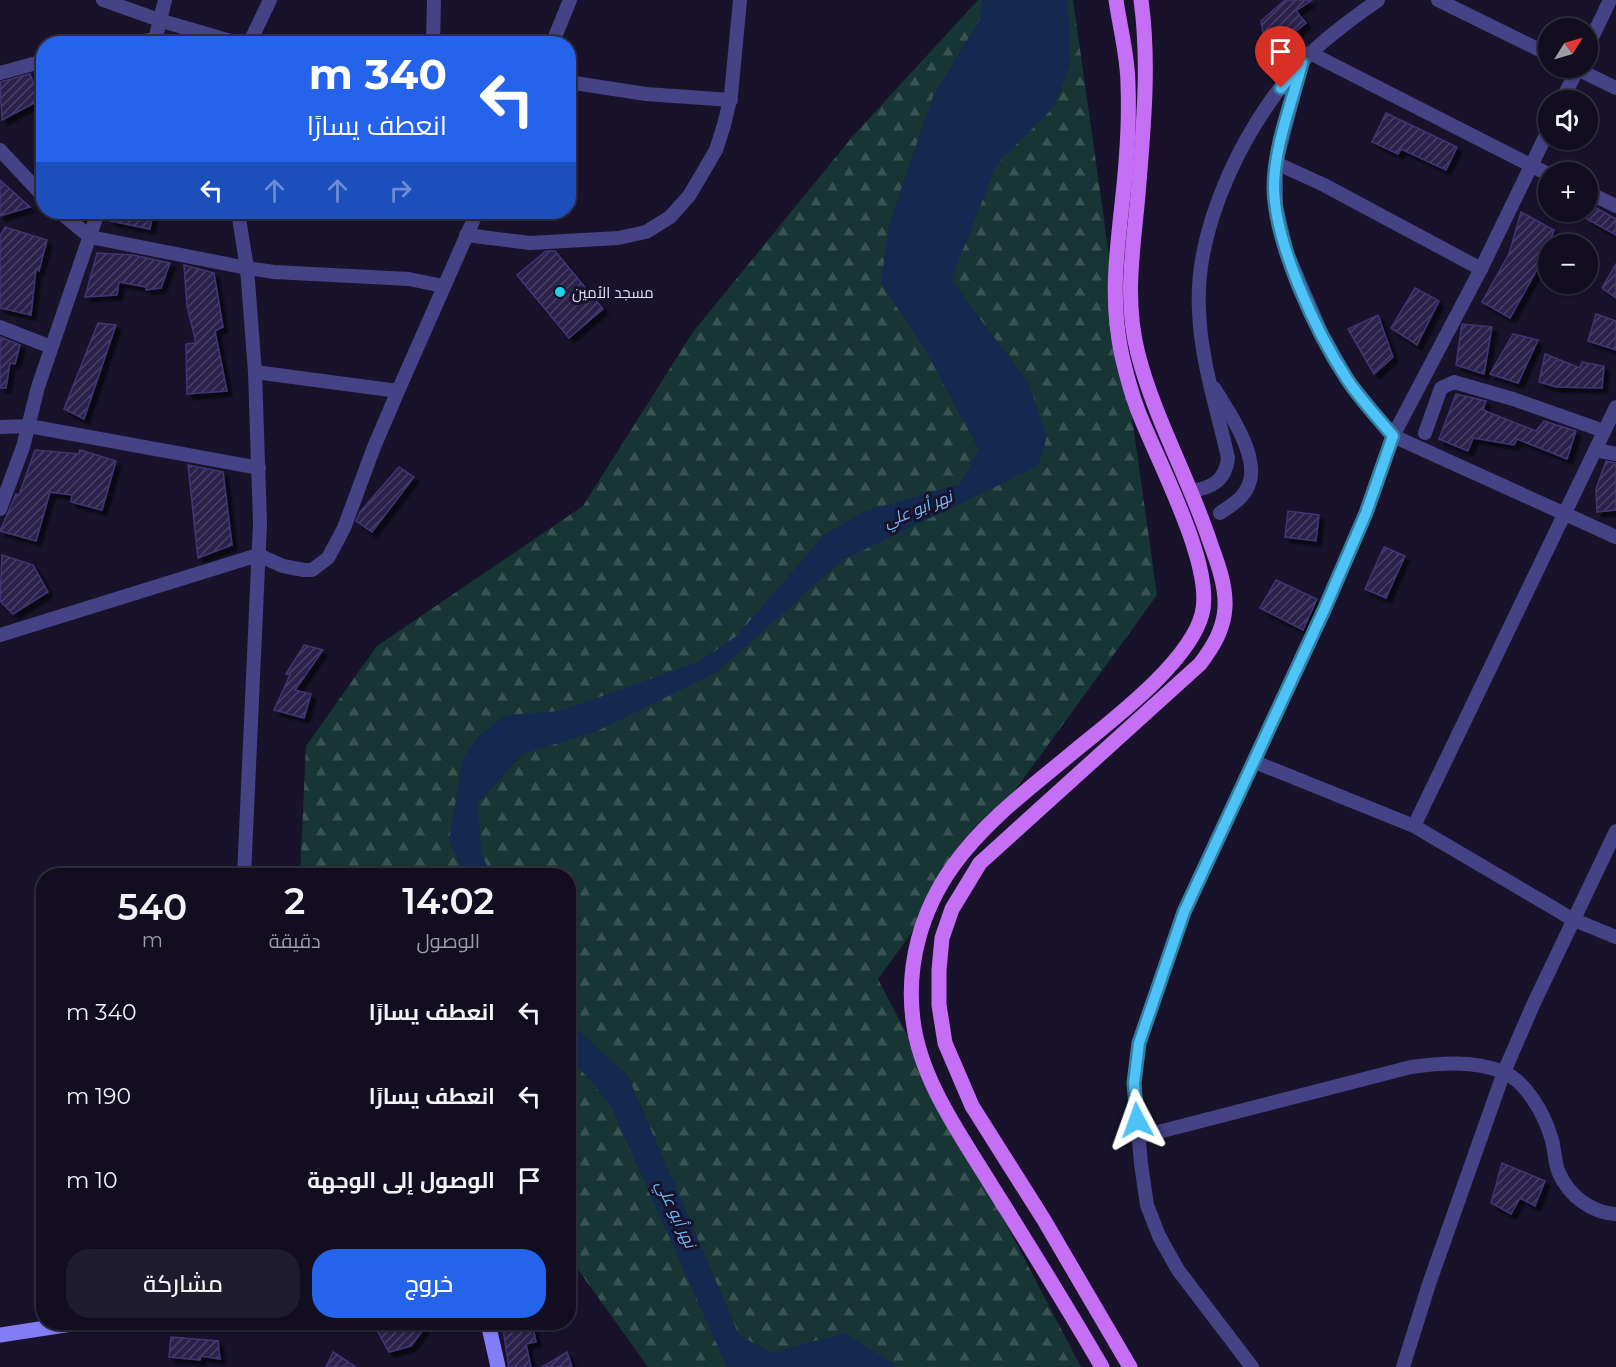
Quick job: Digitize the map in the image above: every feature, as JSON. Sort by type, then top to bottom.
[{"type":"main road","points":[[1116,0],[1128,82],[1126,160],[1113,294],[1122,355],[1136,405],[1190,524],[1204,592],[1204,610],[1195,636],[1151,684],[1004,809],[970,843],[933,899],[916,941],[912,970],[913,1020],[921,1053],[970,1150],[1102,1367],[1126,1360],[1044,1220],[972,1106],[945,1043],[939,1005],[942,938],[952,909],[969,880],[993,849],[1200,664],[1212,649],[1222,627],[1225,605],[1220,572],[1191,491],[1153,405],[1137,352],[1130,310],[1129,266],[1138,198],[1146,84],[1141,2]]},
{"type":"main road","points":[[970,1150],[991,1137]]},
{"type":"street","points":[[103,0],[214,36]]},
{"type":"street","points":[[157,36],[165,0]]},
{"type":"street","points":[[253,36],[270,0]]},
{"type":"street","points":[[433,36],[434,0]]},
{"type":"street","points":[[555,36],[570,0]]},
{"type":"street","points":[[466,235],[530,243],[618,238],[646,232],[661,225],[685,201],[711,159],[724,125],[731,100],[740,0]]},
{"type":"street","points":[[1191,491],[1205,489],[1218,482],[1227,469],[1228,458],[1208,379],[1198,310],[1200,268],[1218,202],[1239,155],[1270,103],[1306,58],[1378,0]]},
{"type":"street","points":[[1438,0],[1538,49]]},
{"type":"street","points":[[1598,25],[1610,0]]},
{"type":"street","points":[[1306,58],[1276,164],[1274,188],[1279,227],[1325,341],[1348,381],[1393,436],[1616,537]]},
{"type":"street","points":[[1306,58],[1538,169]]},
{"type":"street","points":[[0,73],[36,63]]},
{"type":"street","points":[[1596,78],[1616,88]]},
{"type":"street","points":[[576,83],[646,94],[731,100]]},
{"type":"street","points":[[1252,1367],[1178,1270],[1159,1236],[1147,1205],[1134,1083],[1139,1043],[1184,912],[1255,762],[1366,513],[1393,436],[1481,269],[1539,150]]},
{"type":"street","points":[[3,160],[36,190]]},
{"type":"street","points":[[1276,164],[1324,185],[1481,269]]},
{"type":"street","points":[[1598,197],[1616,206]]},
{"type":"street","points":[[68,219],[90,237],[247,268],[274,272],[409,279],[443,286]]},
{"type":"street","points":[[0,509],[51,347],[96,219]]},
{"type":"street","points":[[239,219],[247,268],[259,468],[258,555],[244,868]]},
{"type":"street","points":[[0,635],[258,555],[283,566],[304,570],[312,570],[328,558],[344,528],[374,447],[474,219]]},
{"type":"street","points":[[0,327],[51,347]]},
{"type":"street","points":[[255,372],[398,391]]},
{"type":"street","points":[[1208,379],[1230,413],[1251,467],[1248,486],[1238,501],[1220,513]]},
{"type":"street","points":[[1425,433],[1441,388],[1454,382],[1513,399],[1604,431]]},
{"type":"street","points":[[1414,826],[1616,407]]},
{"type":"street","points":[[0,426],[28,426],[259,468]]},
{"type":"street","points":[[1595,450],[1616,454]]},
{"type":"street","points":[[1255,762],[1414,826],[1572,919],[1616,937]]},
{"type":"street","points":[[1403,1367],[1429,1284],[1504,1072],[1572,919],[1616,831]]},
{"type":"street","points":[[1139,1137],[1411,1067],[1461,1064],[1504,1072],[1525,1089],[1538,1106],[1551,1136],[1559,1173],[1573,1193],[1586,1206],[1604,1214],[1616,1214]]},
{"type":"street","points":[[0,1335],[36,1329]]},
{"type":"street","points":[[489,1330],[495,1364]]},
{"type":"green space","points":[[978,0],[1073,0],[1157,595],[878,979],[1081,1367],[648,1367],[576,1267],[576,868],[300,868],[306,746],[377,646],[583,506],[693,332],[853,136]]},
{"type":"water","name":"نهر أبو علي","points":[[982,0],[1068,0],[1070,66],[1053,108],[997,164],[951,280],[1028,382],[1047,436],[1038,466],[841,561],[717,672],[597,731],[523,754],[478,803],[481,853],[488,868],[462,868],[449,841],[463,758],[479,735],[507,715],[560,711],[698,662],[737,636],[823,536],[863,512],[960,484],[979,450],[927,353],[881,283],[889,225],[933,96],[980,19]]},
{"type":"water","name":"نهر أبو علي","points":[[576,1028],[628,1076],[739,1335],[772,1353],[844,1333],[896,1367],[727,1367],[610,1104],[576,1064]]},
{"type":"building","points":[[1285,0],[1312,0],[1296,11],[1306,23],[1267,55],[1261,21]]},
{"type":"building","points":[[30,74],[36,90],[36,102],[2,120],[0,82]]},
{"type":"building","points":[[1386,113],[1457,147],[1446,170],[1401,149],[1398,154],[1372,142]]},
{"type":"building","points":[[0,180],[30,207],[0,216]]},
{"type":"building","points":[[1598,209],[1616,219],[1616,235],[1592,222],[1598,222]]},
{"type":"building","points":[[1521,212],[1554,230],[1553,234],[1538,234],[1538,268],[1510,318],[1482,302],[1509,254]]},
{"type":"building","points":[[110,219],[152,219],[150,229],[110,221]]},
{"type":"building","points":[[5,227],[47,240],[39,271],[36,269],[31,315],[0,308],[0,236]]},
{"type":"building","name":"مسجد الأمين","points":[[546,251],[555,251],[603,309],[569,338],[517,275]]},
{"type":"building","points":[[97,253],[133,255],[170,263],[161,288],[146,290],[146,287],[119,282],[117,295],[85,297]]},
{"type":"building","points":[[1616,264],[1616,298],[1602,288]]},
{"type":"building","points":[[184,265],[214,273],[223,327],[215,331],[227,391],[187,394],[186,344],[196,343],[187,306]]},
{"type":"building","points":[[1415,288],[1439,301],[1417,345],[1391,328]]},
{"type":"building","points":[[1596,314],[1616,321],[1616,350],[1588,341]]},
{"type":"building","points":[[1378,315],[1393,357],[1374,374],[1348,329]]},
{"type":"building","points":[[98,323],[116,325],[84,419],[64,409]]},
{"type":"building","points":[[1462,324],[1492,327],[1484,374],[1456,365]]},
{"type":"building","points":[[1513,334],[1538,340],[1518,383],[1490,374]]},
{"type":"building","points":[[0,337],[20,345],[15,364],[10,363],[6,388],[0,388]]},
{"type":"building","points":[[1545,354],[1580,368],[1582,362],[1604,366],[1602,388],[1556,387],[1539,382]]},
{"type":"building","points":[[1456,394],[1486,401],[1483,410],[1536,431],[1544,421],[1576,431],[1567,459],[1517,439],[1514,445],[1473,438],[1468,451],[1439,439]]},
{"type":"building","points":[[35,450],[79,454],[80,450],[116,461],[102,510],[71,502],[72,495],[50,492],[36,541],[0,531],[16,494],[19,495]]},
{"type":"building","points":[[1606,461],[1616,463],[1616,510],[1597,512],[1596,489]]},
{"type":"building","points":[[188,465],[223,472],[232,545],[198,558]]},
{"type":"building","points":[[399,467],[414,477],[372,532],[356,521],[360,512]]},
{"type":"building","points":[[1288,511],[1319,515],[1316,541],[1285,537]]},
{"type":"building","points":[[1384,547],[1405,556],[1386,598],[1365,589]]},
{"type":"building","points":[[2,555],[33,565],[48,592],[13,614],[0,601]]},
{"type":"building","points":[[1276,580],[1317,599],[1303,630],[1260,608]]},
{"type":"building","points":[[304,645],[323,650],[295,690],[311,694],[304,718],[274,710],[290,675],[286,674]]},
{"type":"building","points":[[1502,1163],[1545,1181],[1535,1206],[1520,1198],[1511,1214],[1491,1203]]},
{"type":"building","points":[[377,1330],[423,1330],[411,1346],[389,1352]]},
{"type":"building","points":[[503,1330],[533,1330],[536,1342],[526,1344],[531,1367],[509,1367]]},
{"type":"building","points":[[171,1337],[218,1341],[220,1359],[201,1356],[200,1360],[169,1357]]},
{"type":"building","points":[[333,1352],[356,1367],[326,1367]]},
{"type":"building","points":[[567,1352],[572,1367],[542,1367]]},
{"type":"place","name":"مسجد الأمين","points":[[560,292]]},
{"type":"route","points":[[1137,1120],[1134,1083],[1139,1043],[1184,912],[1324,610],[1366,513],[1393,436],[1348,381],[1333,357],[1287,253],[1279,227],[1274,188],[1276,164],[1302,63],[1281,88]]}]
